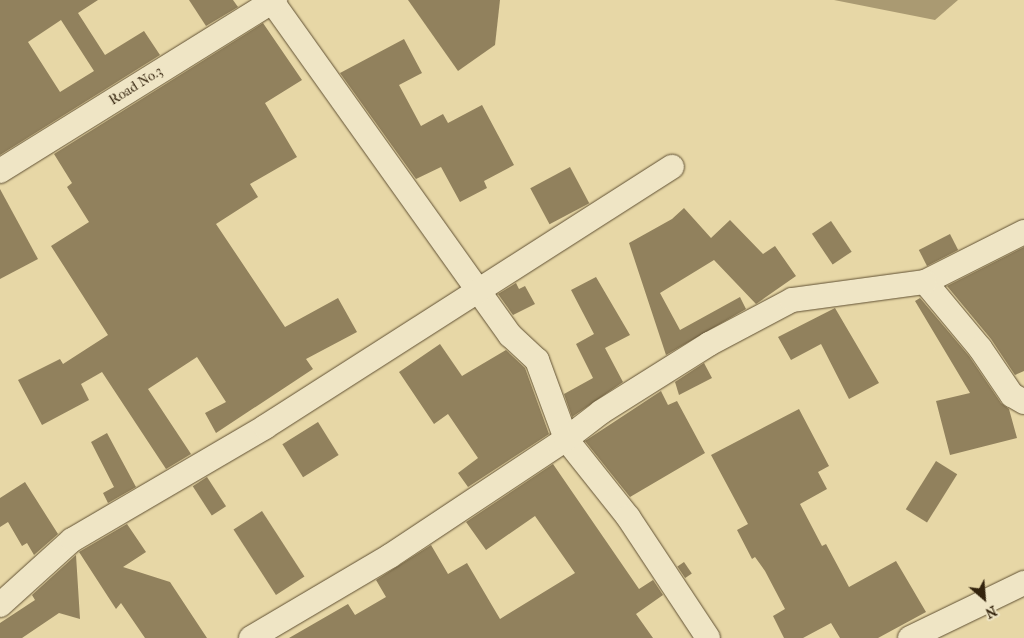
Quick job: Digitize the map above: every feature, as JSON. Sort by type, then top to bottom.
[{"type":"street","name":"Road No.3","points":[[0,171],[272,0]]},
{"type":"street","points":[[272,0],[510,335],[537,360],[566,439],[628,517],[708,638]]},
{"type":"street","points":[[0,605],[72,540],[265,427],[672,167]]},
{"type":"street","points":[[251,638],[390,556],[566,439],[601,412],[709,344],[792,300],[925,282],[1024,232]]},
{"type":"street","points":[[925,282],[980,348],[1012,395],[1024,402]]},
{"type":"street","points":[[910,638],[1024,583]]},
{"type":"shaded area","points":[[834,0],[958,0],[935,20]]},
{"type":"building","points":[[0,0],[98,0],[78,13],[105,55],[144,31],[160,55],[0,155]],"holes":[[[61,20],[94,71],[60,92],[28,42]]]},
{"type":"building","points":[[189,0],[233,0],[238,7],[206,26]]},
{"type":"building","points":[[408,0],[500,0],[495,45],[458,71]]},
{"type":"building","points":[[263,23],[302,80],[265,103],[297,157],[250,184],[258,197],[216,224],[285,327],[338,298],[357,332],[306,359],[313,369],[216,433],[205,413],[226,402],[197,357],[148,389],[191,454],[166,469],[102,372],[81,384],[89,400],[42,425],[18,380],[60,359],[63,364],[108,335],[51,246],[89,222],[67,187],[72,183],[54,154]]},
{"type":"building","points":[[404,39],[422,73],[399,85],[421,126],[443,114],[448,123],[482,105],[514,165],[484,181],[487,188],[460,202],[441,167],[416,179],[340,73]]},
{"type":"building","points":[[570,167],[589,203],[550,224],[530,188]]},
{"type":"building","points":[[0,189],[38,259],[0,279]]},
{"type":"building","points":[[684,208],[711,238],[730,220],[763,254],[775,246],[796,276],[756,304],[714,260],[660,293],[680,330],[740,297],[746,309],[666,355],[629,243],[672,219]]},
{"type":"building","points":[[831,221],[852,252],[833,265],[812,234]]},
{"type":"building","points":[[950,234],[958,250],[927,266],[919,250]]},
{"type":"building","points":[[1024,247],[1024,371],[1015,375],[991,339],[947,286]]},
{"type":"building","points":[[596,277],[630,335],[605,348],[623,382],[572,417],[564,394],[593,378],[576,344],[594,334],[571,290]]},
{"type":"building","points":[[516,283],[519,289],[525,286],[535,304],[513,315],[498,294]]},
{"type":"building","points":[[920,298],[969,356],[1001,403],[1009,409],[1017,438],[950,455],[936,401],[970,393],[915,301]]},
{"type":"building","points":[[835,308],[879,383],[849,399],[821,344],[791,360],[778,337]]},
{"type":"building","points":[[440,344],[462,376],[506,350],[525,368],[549,434],[468,487],[458,473],[478,458],[448,414],[434,424],[399,372]]},
{"type":"building","points":[[704,363],[712,378],[679,395],[675,382]]},
{"type":"building","points":[[661,391],[668,405],[677,401],[705,453],[630,497],[585,441]]},
{"type":"building","points":[[799,409],[829,466],[818,472],[827,489],[800,504],[822,546],[826,544],[849,587],[896,561],[926,612],[878,638],[840,638],[831,623],[803,638],[784,638],[773,616],[785,609],[765,571],[755,557],[752,559],[737,530],[748,524],[711,455]]},
{"type":"building","points":[[318,422],[339,455],[303,477],[282,444]]},
{"type":"building","points":[[107,433],[136,487],[108,503],[103,493],[114,487],[91,442]]},
{"type":"building","points":[[936,461],[957,474],[927,523],[906,509]]},
{"type":"building","points":[[553,464],[639,589],[653,580],[663,595],[636,614],[653,638],[289,638],[348,604],[355,615],[386,597],[376,580],[431,545],[448,574],[467,563],[500,619],[575,573],[535,516],[486,550],[466,522]]},
{"type":"building","points":[[207,477],[226,506],[212,516],[193,486]]},
{"type":"building","points":[[25,482],[58,534],[34,555],[27,543],[22,546],[8,522],[0,527],[0,498]]},
{"type":"building","points":[[262,511],[304,576],[276,595],[233,530]]},
{"type":"building","points":[[127,524],[146,552],[123,567],[170,582],[207,638],[145,638],[121,603],[116,609],[79,552]]},
{"type":"building","points":[[76,555],[80,619],[59,613],[22,638],[0,638],[0,623],[35,600],[32,595]]},
{"type":"building","points":[[684,562],[692,574],[685,578],[677,566]]}]
